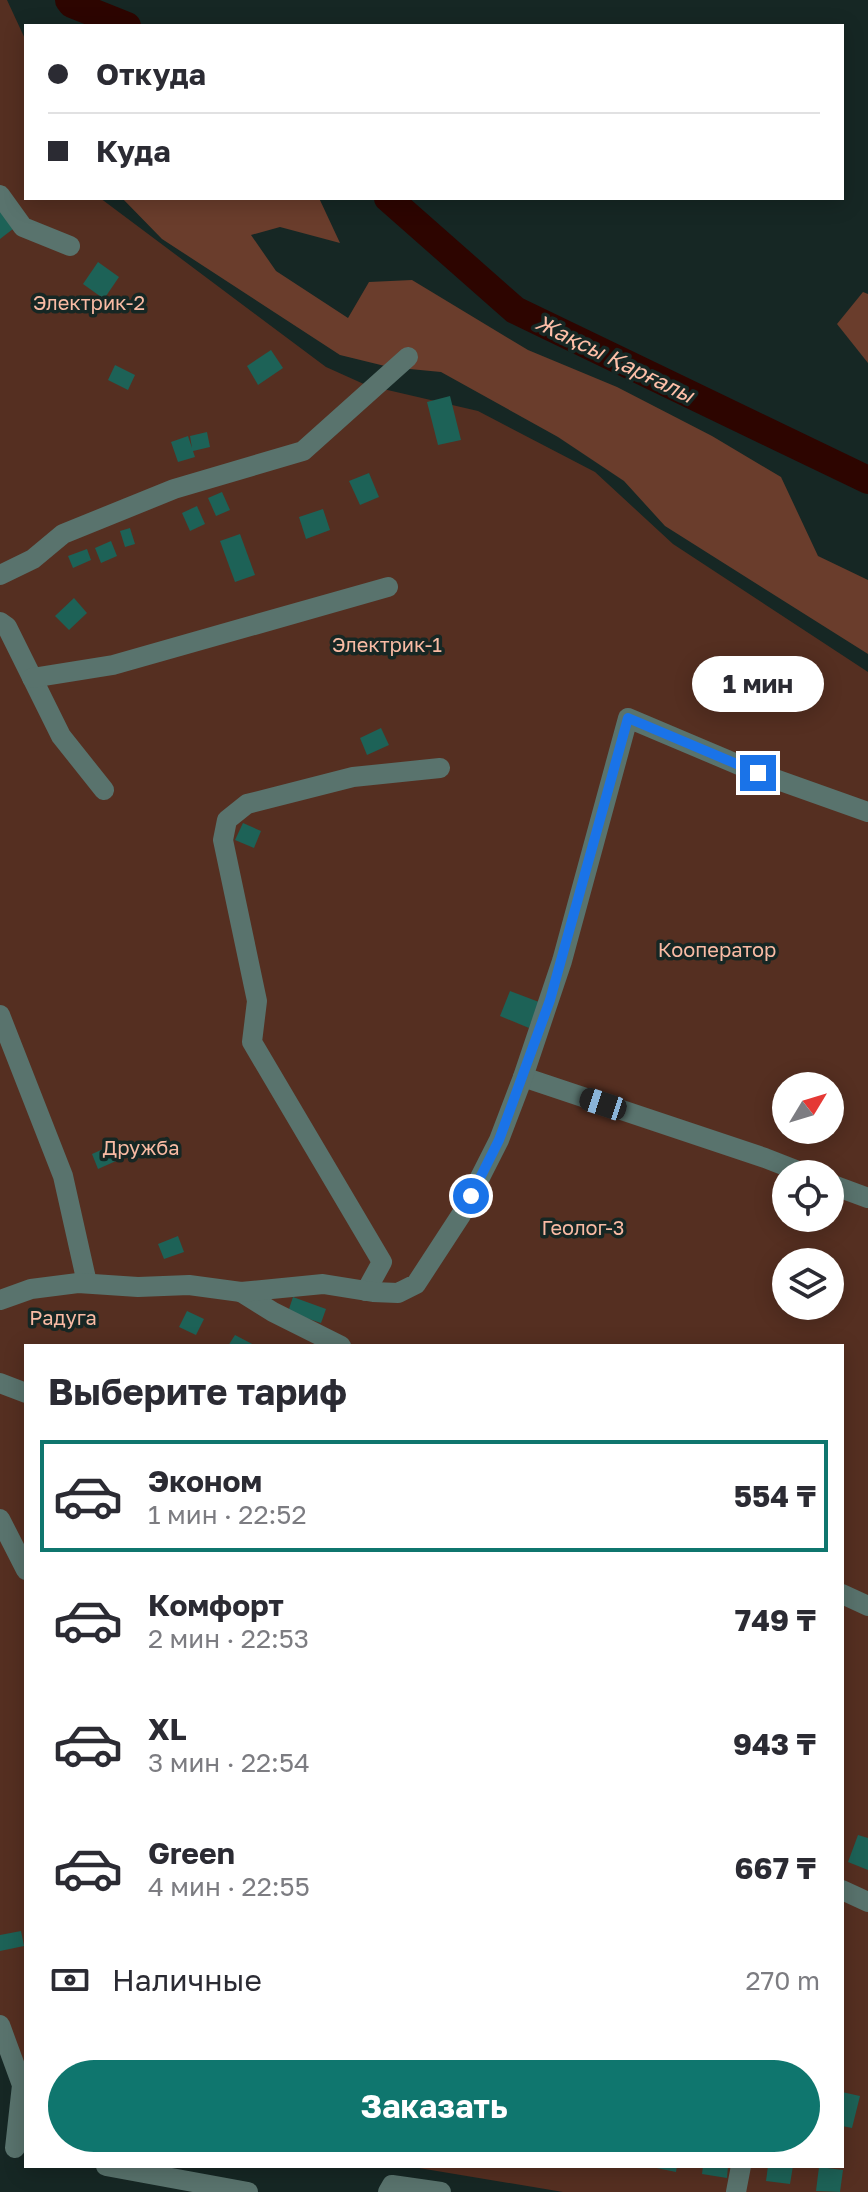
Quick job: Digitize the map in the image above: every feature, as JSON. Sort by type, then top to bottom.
[{"type":"street","points":[[0,195],[23,227],[70,246]]},
{"type":"street","points":[[0,575],[33,559],[63,534],[174,489],[303,451],[408,357]]},
{"type":"street","points":[[32,678],[113,665],[388,587]]},
{"type":"street","points":[[0,622],[7,627],[61,736],[104,790]]},
{"type":"street","points":[[0,1300],[31,1289],[87,1283],[138,1287],[189,1285],[241,1292],[323,1284],[398,1293],[416,1284],[461,1215],[499,1140],[523,1077],[562,961],[619,741],[628,718],[758,773],[868,812]]},
{"type":"street","points":[[366,1291],[382,1262],[252,1042],[257,1001],[223,840],[227,820],[247,804],[353,777],[440,768]]},
{"type":"street","points":[[0,1015],[63,1176],[87,1283]]},
{"type":"street","points":[[523,1077],[772,1161]]},
{"type":"street","points":[[844,1189],[868,1198]]},
{"type":"street","points":[[241,1292],[337,1344]]},
{"type":"street","points":[[0,1383],[24,1392]]},
{"type":"street","points":[[0,1519],[24,1566]]},
{"type":"street","points":[[844,1595],[868,1606]]},
{"type":"street","points":[[844,1891],[868,1902]]},
{"type":"street","points":[[0,2025],[8,2067],[22,2085],[14,2148]]},
{"type":"street","points":[[127,2168],[190,2174],[248,2192]]},
{"type":"street","points":[[736,2192],[741,2168]]},
{"type":"street","points":[[388,2192],[392,2185],[441,2192]]},
{"type":"green space","points":[[0,0],[7,0],[24,37],[24,200],[103,200],[326,367],[366,385],[478,411],[595,472],[673,544],[868,672],[868,2192],[563,2192],[419,2168],[844,2168],[844,1344],[24,1344],[24,2102],[0,2025]]},
{"type":"shaded area","points":[[124,200],[320,200],[340,243],[280,227],[251,235],[276,271],[348,318],[369,282],[412,280],[528,350],[617,387],[712,436],[781,477],[818,556],[868,580],[868,654],[665,526],[624,481],[558,437],[441,372],[389,367],[340,355],[162,239]]},
{"type":"shaded area","points":[[863,292],[868,294],[868,363],[837,324]]},
{"type":"building","points":[[0,210],[13,229],[0,239]]},
{"type":"building","points":[[98,262],[119,277],[104,299],[83,284]]},
{"type":"building","points":[[271,350],[283,368],[258,385],[247,366]]},
{"type":"building","points":[[115,365],[135,375],[128,390],[108,380]]},
{"type":"building","points":[[450,396],[461,440],[438,445],[427,402]]},
{"type":"building","points":[[207,432],[210,447],[193,451],[195,457],[178,462],[171,442],[188,436],[192,448],[190,436]]},
{"type":"building","points":[[369,473],[379,497],[360,505],[349,481]]},
{"type":"building","points":[[222,492],[230,510],[216,516],[208,498]]},
{"type":"building","points":[[197,506],[205,524],[190,531],[182,513]]},
{"type":"building","points":[[323,509],[330,530],[306,539],[299,517]]},
{"type":"building","points":[[130,528],[135,544],[125,547],[120,531]]},
{"type":"building","points":[[240,534],[255,575],[235,582],[220,541]]},
{"type":"building","points":[[111,541],[117,556],[101,563],[95,548]]},
{"type":"building","points":[[87,549],[91,560],[73,568],[68,556]]},
{"type":"building","points":[[74,598],[87,613],[69,630],[55,616]]},
{"type":"building","points":[[381,728],[389,745],[367,755],[360,738]]},
{"type":"building","points":[[243,823],[261,831],[254,848],[235,840]]},
{"type":"building","points":[[510,991],[539,1002],[529,1028],[500,1016]]},
{"type":"building","points":[[110,1146],[116,1161],[98,1169],[92,1154]]},
{"type":"building","points":[[178,1236],[184,1252],[164,1259],[158,1244]]},
{"type":"building","points":[[293,1297],[326,1309],[321,1323],[288,1312]]},
{"type":"building","points":[[187,1311],[204,1319],[196,1335],[179,1327]]},
{"type":"building","points":[[235,1335],[252,1344],[229,1344]]},
{"type":"building","points":[[858,1835],[868,1838],[868,1870],[848,1862]]},
{"type":"building","points":[[21,1931],[24,1946],[0,1951],[0,1935]]},
{"type":"building","points":[[844,2092],[860,2096],[852,2128],[844,2126]]},
{"type":"building","points":[[703,2168],[728,2168],[727,2178],[702,2174]]},
{"type":"building","points":[[768,2168],[793,2168],[790,2184],[766,2181]]},
{"type":"building","points":[[819,2168],[843,2170],[840,2192],[816,2191]]},
{"type":"waterway","name":"Жақсы Қарғалы","points":[[69,0],[72,4],[122,24]]},
{"type":"waterway","name":"Жақсы Қарғалы","points":[[390,200],[515,310],[868,480]]},
{"type":"route","points":[[471,1196],[499,1140],[550,1000],[619,741],[628,718],[758,773]]},
{"type":"park label","name":"Электрик-2","points":[[89,302]]},
{"type":"park label","name":"Электрик-1","points":[[387,644]]},
{"type":"park label","name":"Кооператор","points":[[717,949]]},
{"type":"park label","name":"Дружба","points":[[141,1147]]},
{"type":"park label","name":"Геолог-3","points":[[583,1227]]},
{"type":"park label","name":"Радуга","points":[[63,1317]]}]
